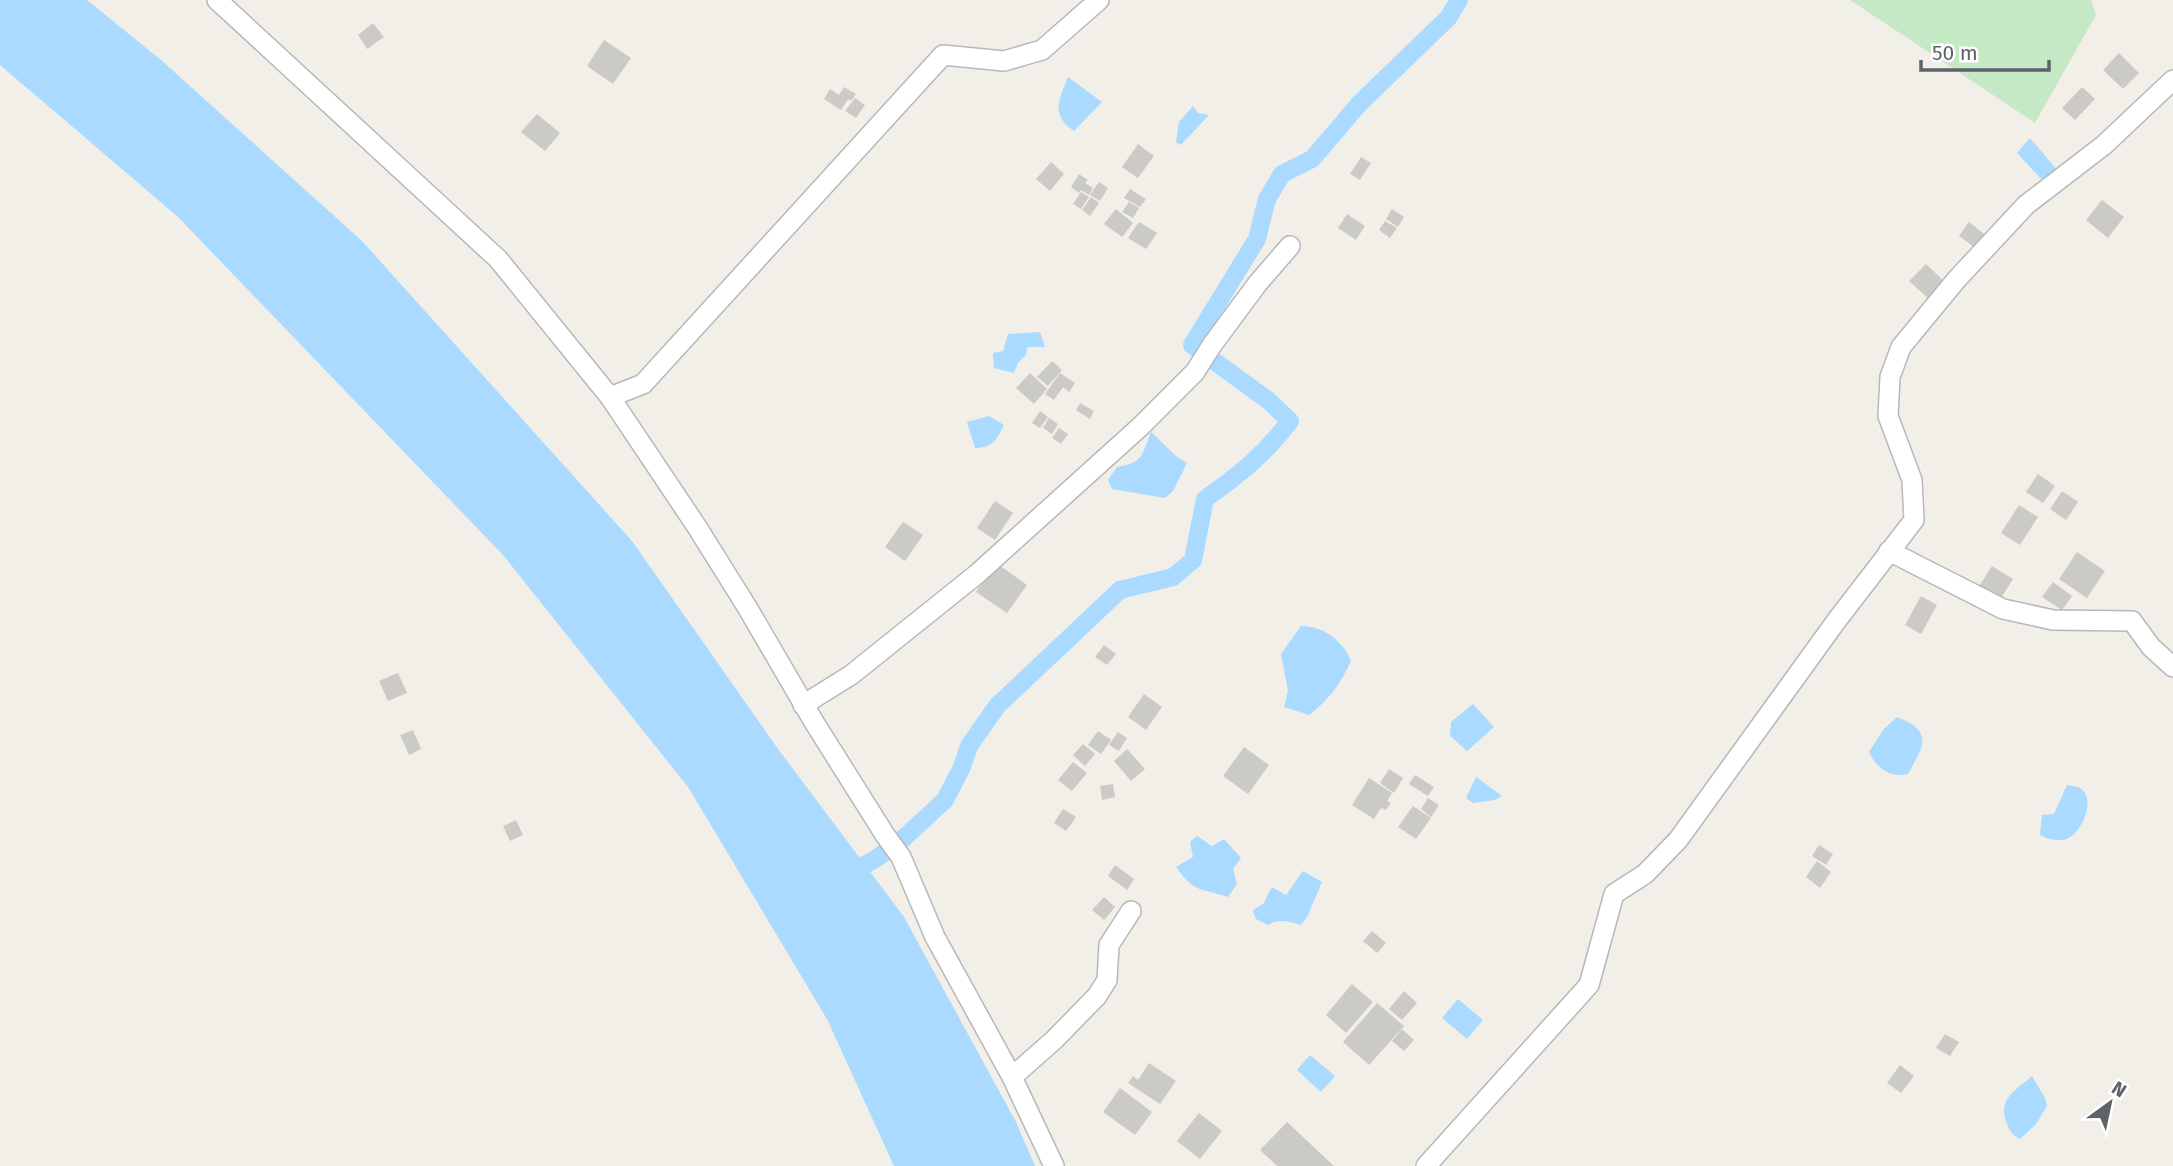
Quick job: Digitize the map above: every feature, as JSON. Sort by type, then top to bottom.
[{"type":"street","points":[[217,0],[498,259],[610,397],[712,550],[803,705],[901,857],[935,937],[1012,1077],[1054,1166]]},
{"type":"street","points":[[610,397],[643,384],[943,55],[1003,61],[1042,50],[1099,0]]},
{"type":"street","points":[[1426,1166],[1589,985],[1614,894],[1645,874],[1678,840],[1914,520],[1912,480],[1888,416],[1890,377],[1901,347],[1957,279],[2026,205],[2104,145],[2173,80]]},
{"type":"street","points":[[803,705],[851,675],[977,574],[1141,426],[1195,372],[1258,283],[1290,246]]},
{"type":"street","points":[[1889,551],[2003,609],[2053,620],[2133,621],[2151,647],[2173,667]]},
{"type":"street","points":[[1012,1077],[1054,1040],[1097,996],[1107,980],[1109,945],[1131,911]]},
{"type":"green space","points":[[1850,0],[2091,0],[2096,15],[2035,123]]},
{"type":"water","points":[[0,0],[87,0],[161,60],[362,241],[632,541],[778,749],[904,917],[1016,1122],[1035,1166],[894,1166],[827,1019],[688,787],[503,555],[177,216],[0,65]]},
{"type":"water","points":[[1068,77],[1102,102],[1074,131],[1066,125],[1059,113],[1060,100]]},
{"type":"water","points":[[1193,106],[1198,113],[1209,115],[1181,145],[1176,142],[1179,122]]},
{"type":"water","points":[[2030,138],[2057,170],[2044,182],[2017,153]]},
{"type":"water","points":[[1040,332],[1045,347],[1027,347],[1026,355],[1018,363],[1014,373],[994,368],[993,353],[1003,351],[1008,334]]},
{"type":"water","points":[[989,416],[1004,425],[994,442],[975,448],[967,422]]},
{"type":"water","points":[[1151,432],[1187,463],[1173,491],[1165,498],[1112,489],[1108,480],[1117,467],[1132,463],[1140,457]]},
{"type":"water","points":[[1301,626],[1332,636],[1343,647],[1351,661],[1333,691],[1309,715],[1284,707],[1288,691],[1281,654]]},
{"type":"water","points":[[1473,704],[1494,727],[1467,751],[1450,736],[1451,722]]},
{"type":"water","points":[[1897,717],[1917,728],[1922,741],[1908,774],[1901,775],[1884,770],[1869,752],[1883,730]]},
{"type":"water","points":[[1476,777],[1502,796],[1495,800],[1473,803],[1466,798]]},
{"type":"water","points":[[2067,785],[2083,790],[2088,802],[2085,817],[2077,831],[2067,839],[2050,839],[2040,835],[2042,815],[2054,814]]},
{"type":"water","points":[[1197,836],[1212,846],[1224,839],[1241,858],[1233,869],[1237,884],[1228,897],[1194,886],[1176,867],[1193,857],[1190,842]]},
{"type":"water","points":[[1303,871],[1322,882],[1301,925],[1280,921],[1268,925],[1256,919],[1254,909],[1263,904],[1272,887],[1286,895]]},
{"type":"water","points":[[1458,999],[1483,1020],[1467,1039],[1442,1018]]},
{"type":"water","points":[[1310,1055],[1335,1076],[1321,1092],[1297,1070]]},
{"type":"water","points":[[2032,1076],[2047,1106],[2036,1124],[2020,1139],[2013,1134],[2006,1121],[2004,1107],[2010,1096]]},
{"type":"building","points":[[373,23],[384,37],[367,49],[358,35]]},
{"type":"building","points":[[604,40],[631,58],[613,84],[587,66]]},
{"type":"building","points":[[2119,53],[2139,73],[2123,89],[2103,70]]},
{"type":"building","points":[[844,87],[856,94],[851,101],[848,99],[841,110],[824,99],[830,89],[839,95]]},
{"type":"building","points":[[2082,87],[2095,99],[2075,120],[2062,108]]},
{"type":"building","points":[[855,98],[865,105],[856,118],[845,111]]},
{"type":"building","points":[[537,114],[560,133],[545,151],[521,132]]},
{"type":"building","points":[[1138,144],[1154,156],[1138,178],[1122,167]]},
{"type":"building","points":[[1361,157],[1371,163],[1360,180],[1350,174]]},
{"type":"building","points":[[1051,162],[1064,174],[1050,191],[1036,179]]},
{"type":"building","points":[[1079,174],[1088,180],[1085,183],[1093,188],[1089,195],[1081,190],[1079,193],[1071,187]]},
{"type":"building","points":[[1099,182],[1108,188],[1100,201],[1090,195]]},
{"type":"building","points":[[1130,189],[1146,199],[1140,207],[1124,198]]},
{"type":"building","points":[[1081,192],[1089,197],[1081,209],[1073,204]]},
{"type":"building","points":[[1091,197],[1099,203],[1090,216],[1082,210]]},
{"type":"building","points":[[2102,200],[2124,217],[2108,238],[2086,220]]},
{"type":"building","points":[[1129,202],[1139,208],[1133,218],[1122,212]]},
{"type":"building","points":[[1116,209],[1133,223],[1122,237],[1104,224]]},
{"type":"building","points":[[1392,209],[1404,217],[1398,227],[1386,219]]},
{"type":"building","points":[[1347,214],[1365,226],[1356,240],[1338,228]]},
{"type":"building","points":[[1385,221],[1397,228],[1390,238],[1379,230]]},
{"type":"building","points":[[1139,222],[1157,233],[1146,249],[1128,238]]},
{"type":"building","points":[[1969,222],[1984,234],[1974,247],[1959,236]]},
{"type":"building","points":[[1926,264],[1947,284],[1931,301],[1909,281]]},
{"type":"building","points":[[1052,361],[1062,370],[1048,386],[1037,377]]},
{"type":"building","points":[[1030,373],[1047,389],[1034,404],[1016,388]]},
{"type":"building","points":[[1060,373],[1075,383],[1069,392],[1063,387],[1054,400],[1045,394]]},
{"type":"building","points":[[1080,403],[1094,411],[1090,419],[1076,410]]},
{"type":"building","points":[[1040,411],[1048,417],[1040,428],[1032,423]]},
{"type":"building","points":[[1049,418],[1058,424],[1052,434],[1043,428]]},
{"type":"building","points":[[1059,428],[1068,434],[1061,444],[1052,438]]},
{"type":"building","points":[[2038,474],[2055,486],[2043,503],[2026,492]]},
{"type":"building","points":[[2062,491],[2078,502],[2066,520],[2050,509]]},
{"type":"building","points":[[995,501],[1013,513],[995,540],[977,528]]},
{"type":"building","points":[[2019,505],[2038,517],[2020,545],[2001,533]]},
{"type":"building","points":[[903,522],[923,535],[905,561],[885,547]]},
{"type":"building","points":[[2077,552],[2105,571],[2087,598],[2059,579]]},
{"type":"building","points":[[996,563],[1027,585],[1007,613],[976,592]]},
{"type":"building","points":[[1992,566],[2013,579],[1999,601],[1978,588]]},
{"type":"building","points":[[2053,582],[2072,596],[2062,610],[2042,597]]},
{"type":"building","points":[[1921,596],[1937,605],[1921,634],[1905,625]]},
{"type":"building","points":[[1104,645],[1116,654],[1107,665],[1095,657]]},
{"type":"building","points":[[398,673],[407,693],[388,701],[379,681]]},
{"type":"building","points":[[1144,694],[1162,707],[1146,730],[1128,717]]},
{"type":"building","points":[[413,730],[421,749],[409,755],[400,735]]},
{"type":"building","points":[[1098,731],[1111,740],[1101,754],[1088,745]]},
{"type":"building","points":[[1118,732],[1127,738],[1119,751],[1109,745]]},
{"type":"building","points":[[1083,744],[1095,754],[1085,766],[1073,755]]},
{"type":"building","points":[[1244,747],[1269,765],[1248,794],[1223,776]]},
{"type":"building","points":[[1127,749],[1145,769],[1131,781],[1114,761]]},
{"type":"building","points":[[1073,762],[1087,773],[1072,791],[1058,780]]},
{"type":"building","points":[[1389,769],[1403,778],[1394,793],[1380,783]]},
{"type":"building","points":[[1415,775],[1434,787],[1428,796],[1409,784]]},
{"type":"building","points":[[1369,778],[1392,793],[1387,801],[1391,803],[1386,810],[1381,808],[1374,819],[1352,805]]},
{"type":"building","points":[[1113,784],[1115,797],[1102,800],[1100,786]]},
{"type":"building","points":[[1428,798],[1439,805],[1431,817],[1421,809]]},
{"type":"building","points":[[1413,806],[1431,818],[1416,839],[1398,827]]},
{"type":"building","points":[[1063,809],[1076,817],[1066,831],[1054,823]]},
{"type":"building","points":[[516,820],[523,835],[510,841],[503,826]]},
{"type":"building","points":[[1819,845],[1833,854],[1826,865],[1812,856]]},
{"type":"building","points":[[1817,861],[1831,872],[1820,888],[1806,877]]},
{"type":"building","points":[[1115,865],[1134,879],[1127,890],[1108,876]]},
{"type":"building","points":[[1104,897],[1115,907],[1104,920],[1092,910]]},
{"type":"building","points":[[1372,931],[1386,943],[1377,953],[1363,941]]},
{"type":"building","points":[[1352,984],[1373,1002],[1346,1033],[1326,1015]]},
{"type":"building","points":[[1404,991],[1417,1003],[1402,1020],[1389,1009]]},
{"type":"building","points":[[1377,1003],[1404,1026],[1369,1065],[1343,1042]]},
{"type":"building","points":[[1402,1029],[1414,1040],[1404,1051],[1392,1041]]},
{"type":"building","points":[[1945,1034],[1959,1042],[1950,1056],[1936,1048]]},
{"type":"building","points":[[1149,1063],[1176,1081],[1160,1104],[1128,1083],[1133,1076],[1138,1080]]},
{"type":"building","points":[[1900,1065],[1914,1076],[1901,1093],[1887,1083]]},
{"type":"building","points":[[1120,1088],[1152,1112],[1135,1135],[1103,1112]]},
{"type":"building","points":[[1199,1113],[1222,1131],[1200,1159],[1177,1141]]},
{"type":"building","points":[[1287,1122],[1334,1166],[1277,1166],[1260,1150]]},
{"type":"waterway","points":[[845,876],[877,858],[905,837],[945,800],[962,767],[969,746],[997,706],[1120,590],[1173,577],[1193,560],[1205,499],[1251,463],[1290,421],[1269,401],[1192,345],[1257,239],[1267,199],[1282,174],[1312,159],[1360,103],[1448,18],[1459,0]]}]
